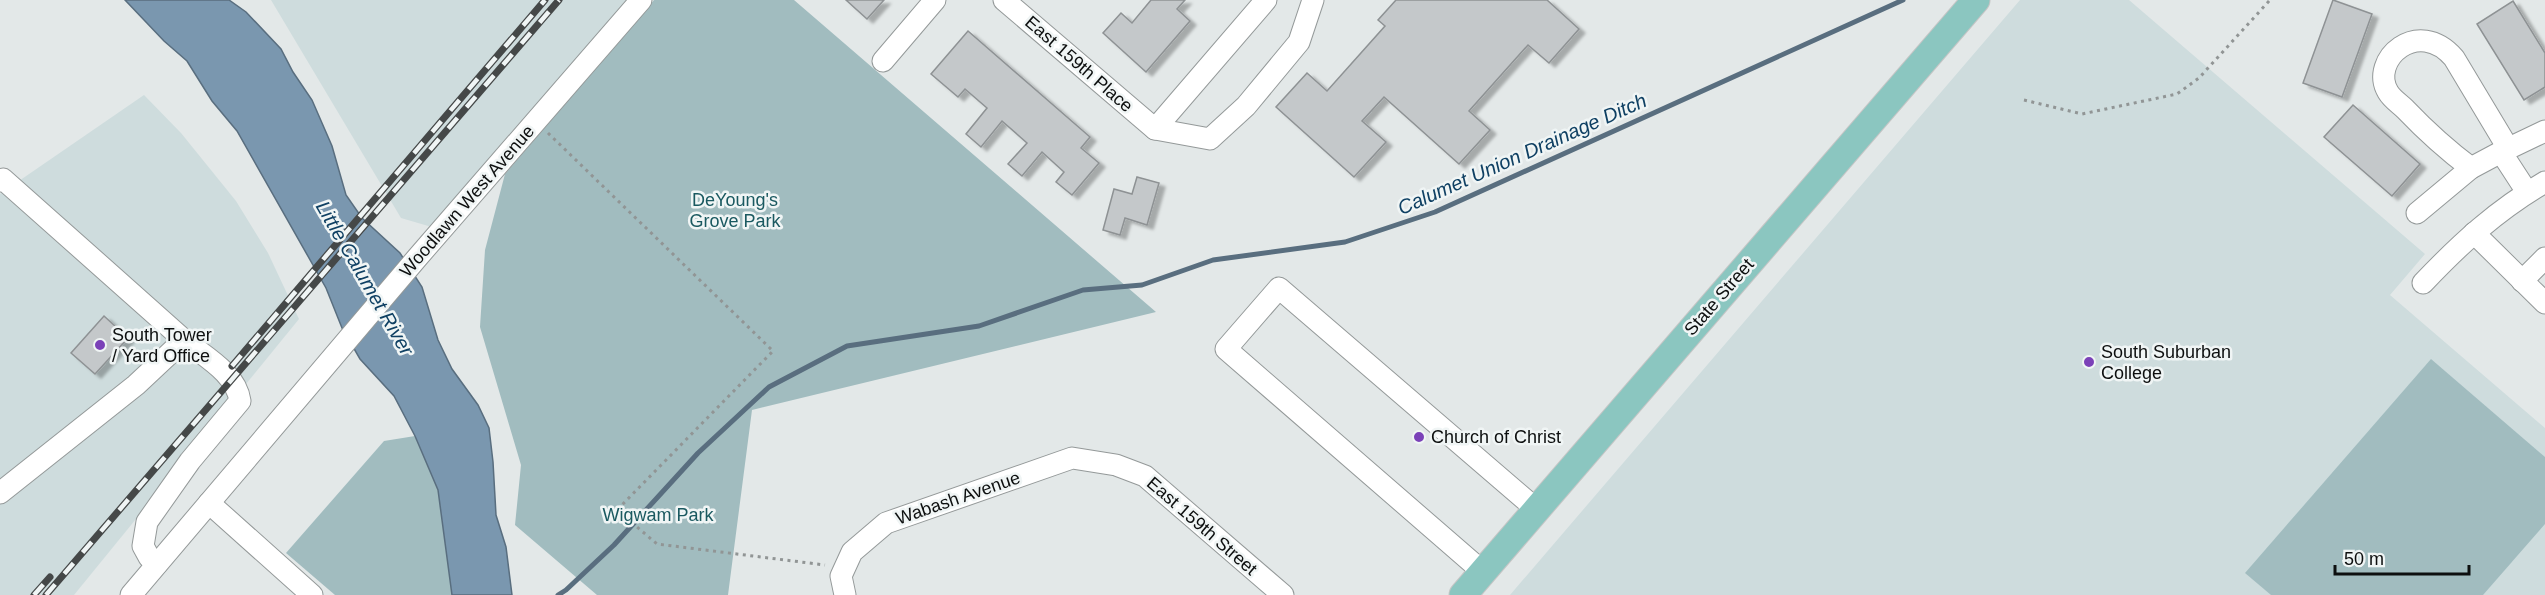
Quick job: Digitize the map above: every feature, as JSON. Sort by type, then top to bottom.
[{"type":"main road","name":"State Street","points":[[1463,595],[1969,8]]},
{"type":"street","name":"Woodlawn West Avenue","points":[[131,595],[417,258],[641,0]]},
{"type":"street","points":[[883,61],[935,0]]},
{"type":"street","name":"East 159th Place","points":[[1004,0],[1155,129]]},
{"type":"street","points":[[1266,0],[1155,129],[1210,140],[1246,106],[1299,42],[1313,0]]},
{"type":"street","points":[[2423,283],[2459,245],[2511,201],[2536,187],[2505,150],[2454,58],[2446,48],[2435,42],[2423,40],[2400,47],[2391,56],[2386,68],[2385,80],[2388,92],[2432,137],[2471,168]]},
{"type":"street","points":[[2417,213],[2471,168],[2545,131]]},
{"type":"street","points":[[0,181],[3,179],[238,388],[240,401],[190,461],[147,522],[143,546],[149,557],[157,564]]},
{"type":"street","points":[[2474,233],[2545,303]]},
{"type":"street","points":[[2522,281],[2545,258]]},
{"type":"street","points":[[1483,572],[1226,349],[1279,288],[1536,509]]},
{"type":"street","points":[[0,493],[136,385],[184,340]]},
{"type":"street","name":"Wabash Avenue","points":[[845,567],[852,552],[886,524],[1072,458],[1116,465]]},
{"type":"street","name":"East 159th Street","points":[[1116,465],[1145,476],[1283,595]]},
{"type":"street","points":[[209,503],[312,595]]},
{"type":"street","points":[[845,567],[841,576],[845,595]]},
{"type":"path","points":[[2024,100],[2082,114],[2177,94],[2199,78],[2270,0]]},
{"type":"path","points":[[536,121],[773,351],[617,510],[657,544],[845,567]]},
{"type":"shaded area","points":[[271,0],[641,0],[442,230],[401,218]]},
{"type":"shaded area","name":"South Suburban College","points":[[2020,0],[2129,0],[2425,254],[2390,295],[2545,428],[2545,595],[1510,595]]},
{"type":"shaded area","points":[[144,95],[181,133],[236,201],[268,253],[299,319],[74,595],[0,595],[0,194]]},
{"type":"green space","name":"DeYoung's Grove Park","points":[[654,0],[794,0],[1156,312],[752,410],[728,595],[597,595],[515,525],[521,465],[480,327],[485,250],[505,174]]},
{"type":"green space","points":[[2431,359],[2545,457],[2545,524],[2483,595],[2271,595],[2245,573]]},
{"type":"green space","points":[[415,436],[438,490],[452,595],[335,595],[286,553],[384,441]]},
{"type":"water","name":"Little Calumet River","points":[[125,0],[229,0],[246,12],[281,49],[312,100],[332,146],[346,195],[362,218],[400,253],[422,287],[438,340],[452,369],[478,405],[489,428],[496,515],[506,547],[512,595],[452,595],[438,490],[415,436],[394,396],[360,359],[342,328],[326,288],[237,131],[212,101],[187,61],[164,41]]},
{"type":"building","points":[[846,0],[884,0],[867,19]]},
{"type":"building","points":[[1151,0],[1185,0],[1177,9],[1190,21],[1146,72],[1103,33],[1121,13],[1132,23]]},
{"type":"building","points":[[1396,0],[1547,0],[1579,29],[1549,63],[1528,45],[1469,111],[1490,130],[1459,164],[1384,97],[1362,121],[1386,142],[1354,177],[1276,107],[1307,73],[1327,91],[1385,26],[1378,20]]},
{"type":"building","points":[[2333,0],[2372,14],[2342,97],[2303,83]]},
{"type":"building","points":[[2513,1],[2545,53],[2545,87],[2524,100],[2477,24]]},
{"type":"building","points":[[968,31],[1090,137],[1081,148],[1099,163],[1072,195],[1056,182],[1064,172],[1042,152],[1022,176],[1008,164],[1027,143],[1002,121],[981,147],[966,134],[987,108],[965,89],[958,97],[931,74]]},
{"type":"building","points":[[2353,105],[2420,164],[2392,196],[2324,137]]},
{"type":"building","points":[[1137,177],[1159,183],[1147,225],[1125,218],[1120,235],[1103,230],[1114,189],[1132,194]]},
{"type":"building","name":"South Tower / Yard Office","points":[[104,316],[128,338],[95,374],[71,353]]},
{"type":"waterway","name":"Calumet Union Drainage Ditch","points":[[558,595],[614,545],[698,453],[769,387],[847,346],[979,326],[1083,290],[1142,285],[1213,260],[1345,242],[1435,212],[1903,0]]},
{"type":"railway","points":[[232,366],[545,0]]},
{"type":"railway","points":[[46,595],[559,0]]},
{"type":"railway","points":[[34,595],[50,577]]},
{"type":"place","name":"South Tower / Yard Office","points":[[100,345]]},
{"type":"place","name":"South Suburban College","points":[[2089,362]]},
{"type":"place","name":"Church of Christ","points":[[1419,437]]},
{"type":"park label","name":"Wigwam Park","points":[[658,515]]}]
